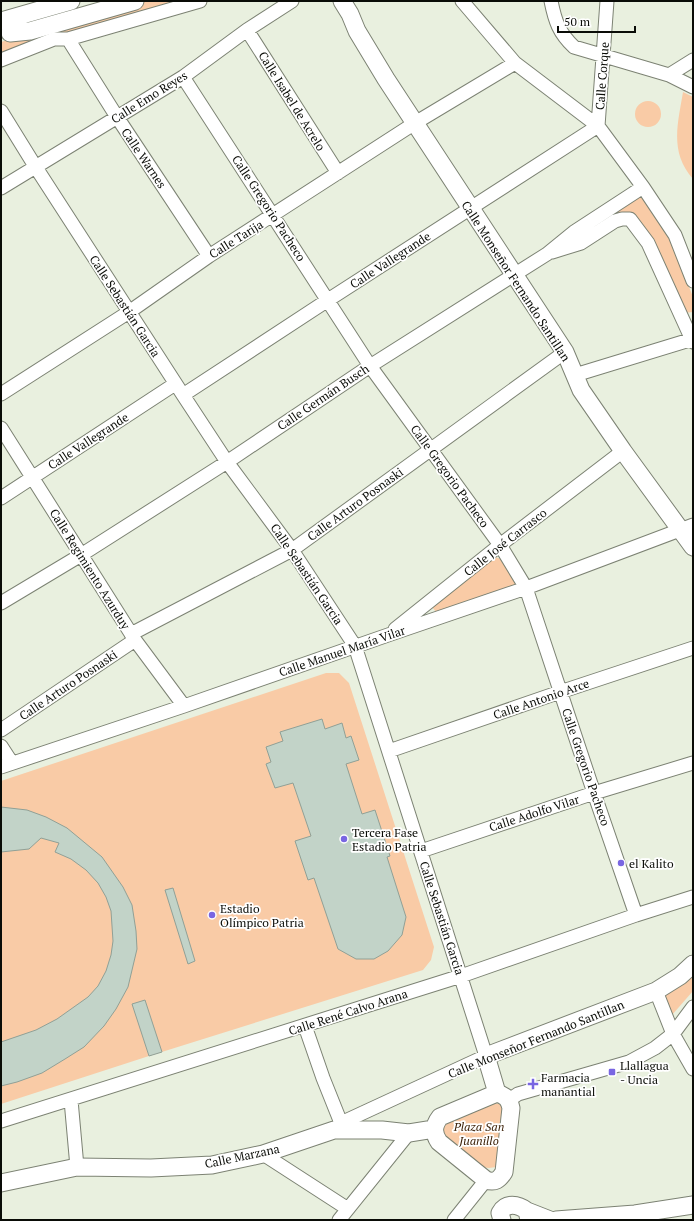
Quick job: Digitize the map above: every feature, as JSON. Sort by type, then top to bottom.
[{"type":"main road","points":[[4,27],[48,1]]},
{"type":"main road","points":[[4,27],[76,5],[108,1]]},
{"type":"main road","points":[[4,27],[30,31],[135,1]]},
{"type":"main road","name":"Calle Monseñor Fernando Santillan","points":[[333,1],[346,20],[357,31]]},
{"type":"main road","name":"Calle Monseñor Fernando Santillan","points":[[342,1],[350,14],[357,31],[386,79],[565,352],[581,390],[623,451],[687,528],[693,547]]},
{"type":"main road","name":"Calle Monseñor Fernando Santillan","points":[[486,1056],[656,991],[680,976],[693,964]]},
{"type":"main road","name":"Calle Sebastián Garcia","points":[[486,1056],[503,1097]]},
{"type":"main road","points":[[491,1180],[499,1179],[504,1172],[511,1108],[503,1097],[440,1117],[435,1123],[435,1136],[439,1142],[491,1180],[504,1213],[512,1205],[519,1206],[528,1216],[550,1220]]},
{"type":"main road","name":"Calle Marzana","points":[[1,1183],[77,1167],[151,1168],[212,1165],[263,1154],[337,1126],[410,1133],[434,1130]]},
{"type":"main road","points":[[556,1220],[635,1217],[693,1205]]},
{"type":"street","points":[[1,60],[54,40],[68,39],[200,1]]},
{"type":"street","name":"Calle Emo Reyes","points":[[1,188],[183,77],[246,30],[292,1]]},
{"type":"street","points":[[462,1],[515,64],[598,126],[643,187],[675,235],[693,282]]},
{"type":"street","points":[[551,1],[554,15],[564,37],[574,47],[669,75],[693,88]]},
{"type":"street","name":"Calle Corque","points":[[598,126],[607,1]]},
{"type":"street","name":"Calle Isabel de Acrelo","points":[[246,30],[338,173]]},
{"type":"street","name":"Calle Warnes","points":[[68,39],[117,117],[209,256]]},
{"type":"street","points":[[669,75],[693,60]]},
{"type":"street","name":"Calle Tarija","points":[[1,394],[128,312],[209,256],[415,123],[515,64]]},
{"type":"street","name":"Calle Gregorio Pacheco","points":[[183,77],[370,366],[500,545],[526,588],[636,915]]},
{"type":"street","name":"Calle Sebastián Garcia","points":[[1,111],[182,395],[227,462],[292,550],[355,646],[486,1056]]},
{"type":"street","name":"Calle Vallegrande","points":[[182,395],[598,126]]},
{"type":"street","name":"Calle Germán Busch","points":[[1,603],[81,555],[227,462],[370,366],[513,274],[547,254],[574,232],[643,187]]},
{"type":"street","points":[[547,254],[581,244],[615,221],[630,219],[648,243],[692,340],[575,375]]},
{"type":"street","name":"Calle Arturo Posnaski","points":[[1,730],[133,637],[292,550],[565,352]]},
{"type":"street","name":"Calle Vallegrande","points":[[1,498],[175,384]]},
{"type":"street","name":"Calle Regimiento Azurduy","points":[[1,428],[133,637],[184,706]]},
{"type":"street","name":"Calle José Carrasco","points":[[388,635],[500,545],[623,451]]},
{"type":"street","name":"Calle Manuel María Vilar","points":[[6,765],[184,706],[526,588],[687,528]]},
{"type":"street","name":"Calle Antonio Arce","points":[[388,751],[693,648]]},
{"type":"street","points":[[1,746],[6,765]]},
{"type":"street","name":"Calle Adolfo Vilar","points":[[421,851],[594,793],[693,762]]},
{"type":"street","name":"Calle René Calvo Arana","points":[[1,1121],[461,976],[636,915],[693,897]]},
{"type":"street","points":[[656,991],[673,1034],[693,1069]]},
{"type":"street","points":[[503,1097],[629,1062],[655,1048],[673,1034],[693,1007]]},
{"type":"street","points":[[305,1026],[323,1078],[337,1126]]},
{"type":"street","name":"Calle Monseñor Fernando Santillan","points":[[337,1126],[486,1056]]},
{"type":"street","points":[[71,1100],[77,1167]]},
{"type":"street","points":[[339,1220],[410,1133]]},
{"type":"street","points":[[263,1154],[348,1209]]},
{"type":"street","points":[[454,1220],[491,1180]]},
{"type":"green space","points":[[146,1],[183,1],[1,54],[1,42]]},
{"type":"green space","points":[[683,92],[693,97],[693,179],[685,169],[678,148],[677,137]]},
{"type":"green space","points":[[648,101],[657,105],[661,114],[657,123],[648,127],[639,123],[635,114],[639,105]]},
{"type":"green space","points":[[638,195],[645,198],[669,236],[693,297],[693,312],[684,313],[634,216],[611,217],[608,214]]},
{"type":"green space","points":[[495,557],[501,559],[516,583],[514,588],[437,613],[432,607]]},
{"type":"green space","name":"Estadio Olímpico Patria","points":[[326,673],[339,673],[349,683],[434,947],[431,960],[423,970],[1,1104],[1,781]]},
{"type":"green space","points":[[693,973],[693,991],[672,1015],[664,993]]},
{"type":"green space","name":"Plaza San Juanillo","points":[[491,1103],[501,1104],[504,1108],[501,1160],[496,1167],[489,1168],[482,1167],[444,1137],[442,1130],[444,1124]]},
{"type":"building","name":"Tercera Fase Estadio Patria","points":[[322,719],[325,729],[342,723],[346,738],[351,736],[359,760],[346,764],[362,814],[375,810],[390,856],[387,857],[406,917],[402,935],[388,951],[374,959],[356,959],[338,949],[314,878],[308,880],[295,841],[311,836],[293,783],[275,788],[266,764],[271,762],[266,747],[283,741],[280,732]]},
{"type":"building","points":[[1,807],[27,810],[46,817],[67,828],[102,857],[123,887],[132,905],[137,949],[128,987],[116,1009],[104,1026],[84,1047],[42,1073],[1,1086],[1,1042],[36,1030],[57,1019],[88,997],[98,986],[106,971],[111,955],[113,941],[111,911],[106,897],[98,883],[86,870],[71,859],[55,852],[59,843],[41,838],[29,849],[1,852]]},
{"type":"building","points":[[173,888],[195,961],[188,964],[165,890]]},
{"type":"building","points":[[145,1000],[162,1052],[149,1056],[132,1004]]},
{"type":"place","name":"Tercera Fase Estadio Patria","points":[[344,839]]},
{"type":"place","name":"el Kalito","points":[[621,863]]},
{"type":"place","name":"Estadio Olímpico Patria","points":[[212,915]]},
{"type":"place","name":"Llallagua - Uncia","points":[[612,1072]]},
{"type":"place","name":"Farmacia manantial","points":[[533,1084]]}]
